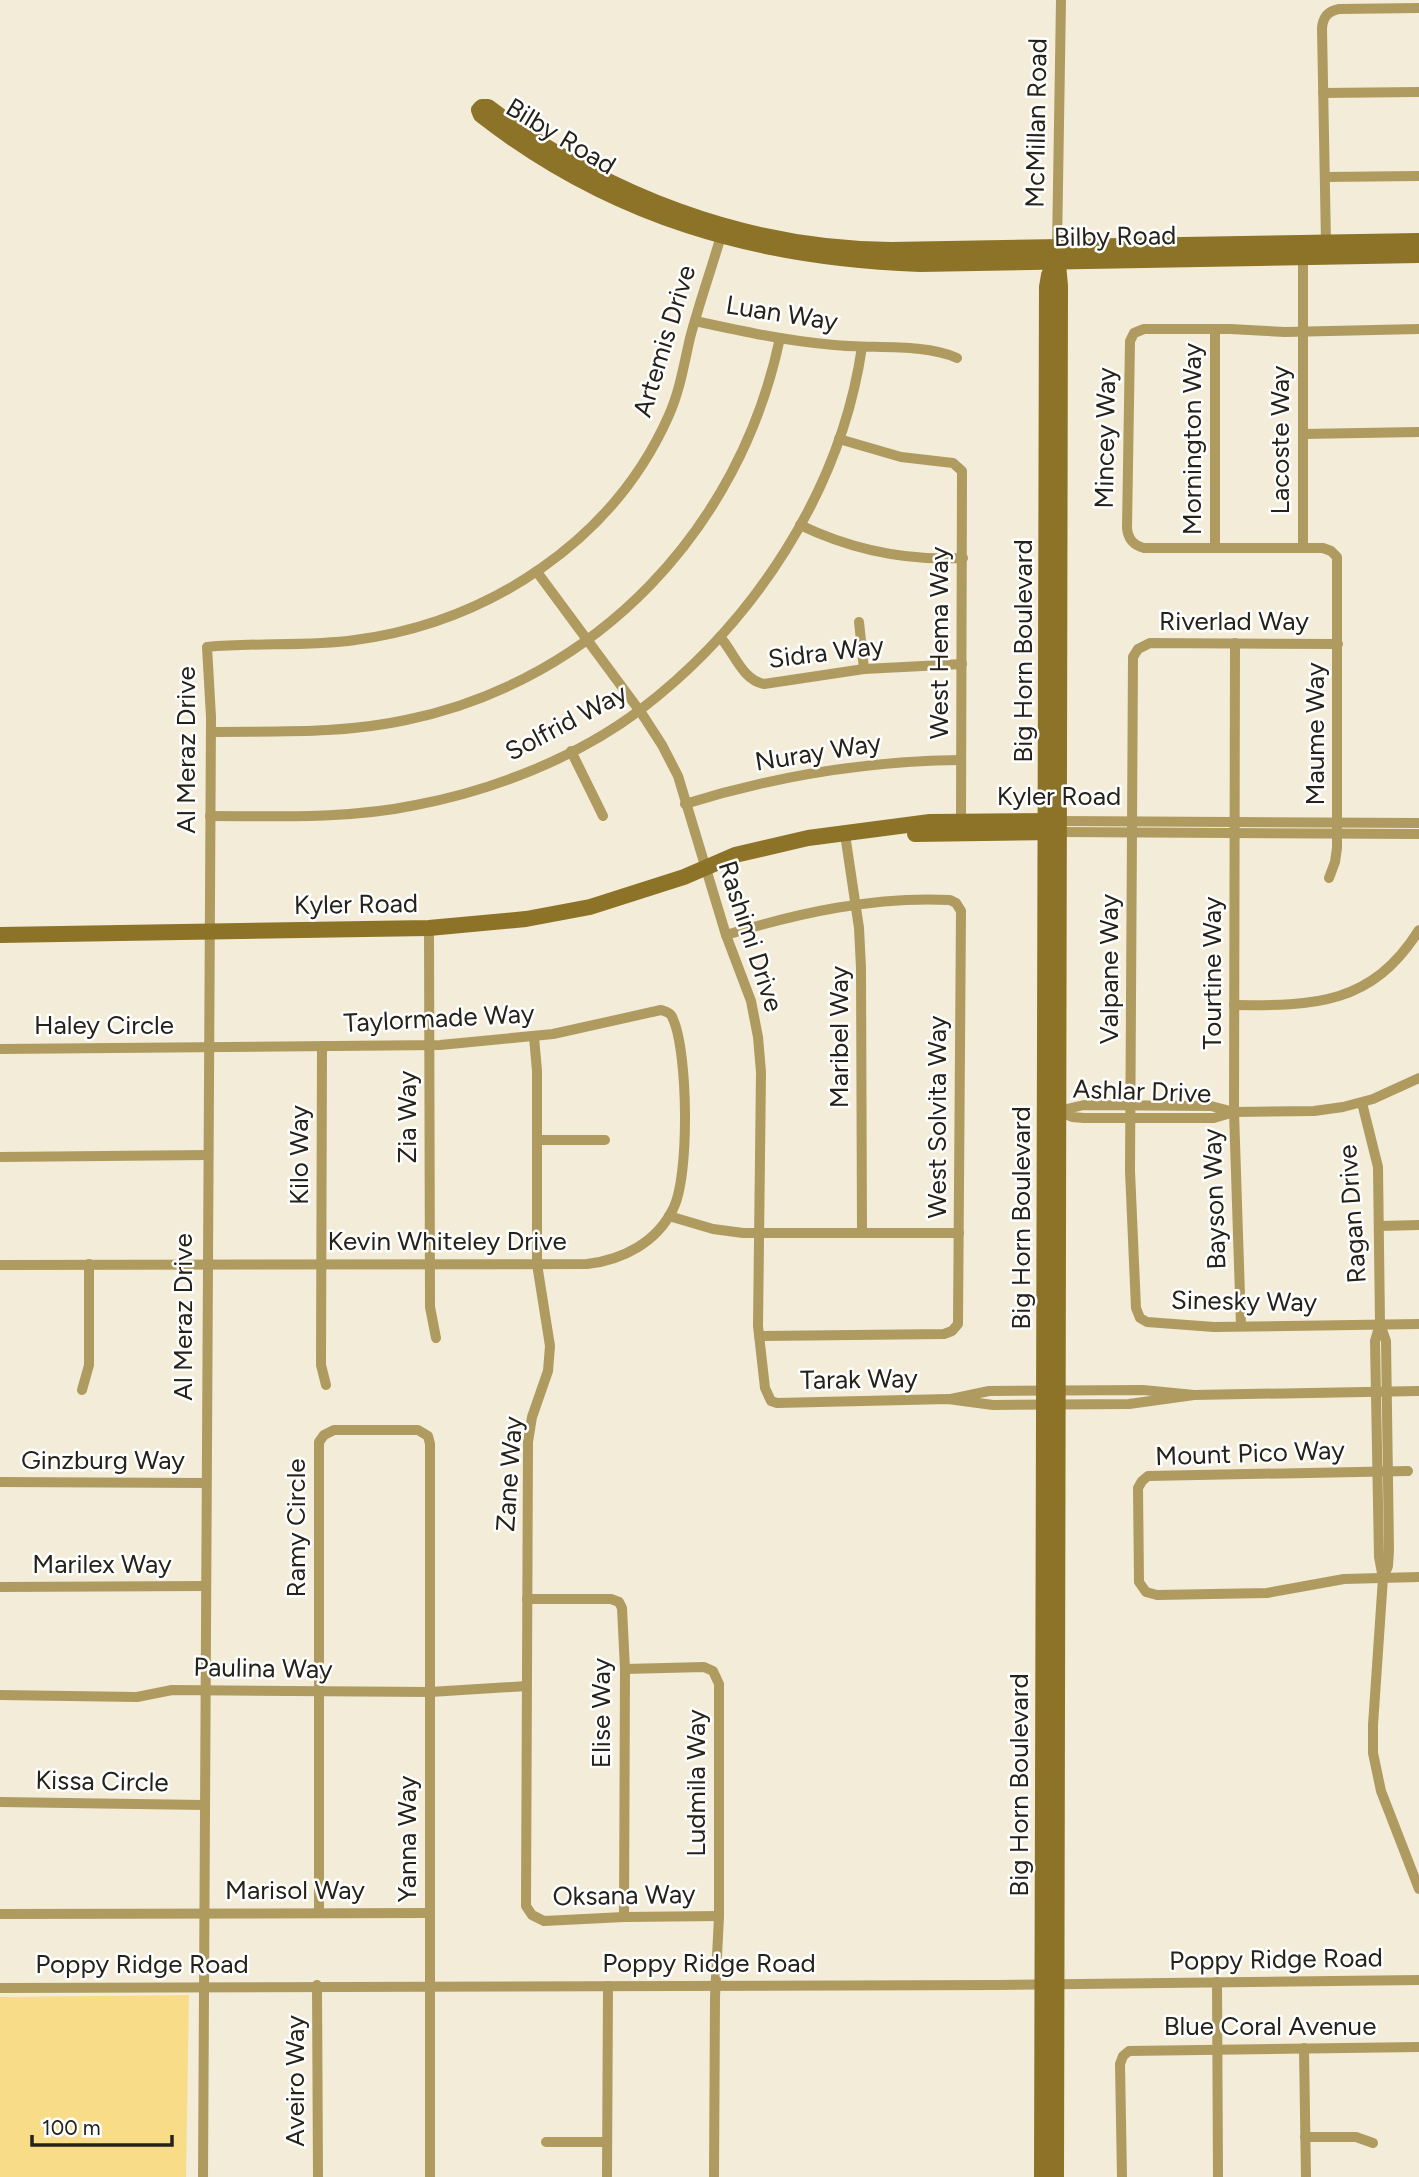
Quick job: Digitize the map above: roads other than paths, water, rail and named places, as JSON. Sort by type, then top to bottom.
[{"type":"main road","name":"Bilby Road","points":[[1419,241],[1057,255],[920,264],[861,261],[788,252],[721,236],[665,218],[583,181],[500,130],[481,115],[481,108],[488,107],[571,162],[647,200],[725,227],[791,242],[872,250],[1057,255],[1419,255]]},
{"type":"main road","points":[[721,236],[735,234],[786,246],[791,242]]},
{"type":"main road","name":"Big Horn Boulevard","points":[[1051,1398],[1058,1111],[1047,287],[1057,255]]},
{"type":"main road","name":"Kyler Road","points":[[0,935],[429,928],[494,923],[558,914],[632,894],[706,870],[735,855],[808,838],[875,828],[961,821],[1053,826]]},
{"type":"main road","name":"Big Horn Boulevard","points":[[1042,2177],[1049,1984],[1053,826]]},
{"type":"main road","name":"Kyler Road","points":[[706,870],[846,841],[1053,826]]},
{"type":"main road","name":"Big Horn Boulevard","points":[[1049,1984],[1056,2177]]},
{"type":"street","name":"McMillan Road","points":[[1057,255],[1060,0]]},
{"type":"street","points":[[1326,243],[1322,28],[1327,14],[1339,9],[1419,8]]},
{"type":"street","points":[[1323,93],[1419,92]]},
{"type":"street","points":[[1325,177],[1419,176]]},
{"type":"street","name":"Artemis Drive","points":[[207,647],[334,643],[401,631],[467,609],[503,592],[567,550],[595,525],[616,499],[647,456],[661,431],[676,396],[721,236]]},
{"type":"street","name":"Lacoste Way","points":[[1303,257],[1303,548]]},
{"type":"street","name":"Luan Way","points":[[695,321],[780,338],[862,348],[927,350],[957,358]]},
{"type":"street","name":"Mincey Way","points":[[1303,548],[1140,547],[1131,540],[1127,528],[1131,336],[1144,329],[1419,329]]},
{"type":"street","name":"Mornington Way","points":[[1215,329],[1215,548]]},
{"type":"street","points":[[211,732],[332,730],[383,725],[428,715],[514,684],[587,640],[623,612],[652,584],[682,550],[709,512],[733,472],[752,431],[768,386],[780,338]]},
{"type":"street","name":"Solfrid Way","points":[[210,816],[338,815],[414,806],[503,781],[571,751],[639,710],[720,637],[763,585],[800,525],[839,439],[851,404],[862,348]]},
{"type":"street","points":[[1303,434],[1419,432]]},
{"type":"street","name":"West Hema Way","points":[[839,439],[880,452],[953,463],[960,467],[963,475],[961,821]]},
{"type":"street","points":[[800,525],[842,543],[884,554],[923,559],[962,558]]},
{"type":"street","name":"Maume Way","points":[[1303,548],[1327,549],[1337,557],[1337,855],[1329,878]]},
{"type":"street","name":"Rashimi Drive","points":[[537,572],[639,710],[674,768],[726,935],[751,1001],[761,1072],[759,1336],[765,1388],[771,1401]]},
{"type":"street","points":[[859,622],[864,669]]},
{"type":"street","name":"Sidra Way","points":[[720,637],[735,654],[746,676],[759,684],[864,669],[962,664]]},
{"type":"street","name":"Riverlad Way","points":[[1132,827],[1132,662],[1135,652],[1150,643],[1338,644]]},
{"type":"street","name":"Tourtine Way","points":[[1234,1112],[1235,643]]},
{"type":"street","name":"Al Meraz Drive","points":[[203,2177],[207,1047],[211,732],[207,647]]},
{"type":"street","points":[[571,751],[603,816]]},
{"type":"street","name":"Nuray Way","points":[[685,804],[746,786],[825,770],[898,762],[961,760]]},
{"type":"street","name":"Kyler Road","points":[[1337,828],[1419,822]]},
{"type":"street","name":"Kyler Road","points":[[1053,826],[1337,828],[1419,834]]},
{"type":"street","name":"Valpane Way","points":[[1131,1118],[1132,827]]},
{"type":"street","name":"Maribel Way","points":[[846,841],[856,905],[862,986],[862,1233]]},
{"type":"street","name":"West Solvita Way","points":[[759,1336],[944,1334],[956,1328],[959,1320],[961,911],[947,900],[856,905]]},
{"type":"street","points":[[726,935],[786,918],[856,905]]},
{"type":"street","name":"Zia Way","points":[[429,928],[430,1307],[436,1338]]},
{"type":"street","points":[[1234,1005],[1311,1004],[1352,992],[1385,971],[1403,953],[1419,930]]},
{"type":"street","name":"Taylormade Way","points":[[207,1047],[430,1045],[534,1037],[657,1010],[669,1013]]},
{"type":"street","name":"Kevin Whiteley Drive","points":[[0,1265],[587,1264],[619,1257],[647,1241],[669,1216],[682,1184],[684,1092],[677,1034],[674,1020],[669,1013]]},
{"type":"street","name":"Zane Way","points":[[532,1915],[526,1901],[528,1442],[532,1417],[548,1371],[551,1346],[537,1264],[537,1071],[534,1037]]},
{"type":"street","name":"Kilo Way","points":[[322,1046],[321,1365],[326,1385]]},
{"type":"street","name":"Haley Circle","points":[[0,1049],[207,1047]]},
{"type":"street","name":"Ashlar Drive","points":[[1058,1111],[1077,1105],[1211,1106],[1234,1112],[1314,1111],[1362,1102],[1387,1094],[1419,1078]]},
{"type":"street","name":"Ragan Drive","points":[[1362,1102],[1378,1167],[1380,1324],[1385,1337],[1381,1392]]},
{"type":"street","name":"Ashlar Drive","points":[[1058,1111],[1078,1118],[1214,1118],[1234,1112]]},
{"type":"street","name":"Bayson Way","points":[[1234,1112],[1241,1326]]},
{"type":"street","name":"Sinesky Way","points":[[1131,1118],[1130,1171],[1137,1312],[1147,1322],[1241,1326],[1419,1324]]},
{"type":"street","points":[[537,1140],[605,1140]]},
{"type":"street","points":[[0,1157],[207,1155]]},
{"type":"street","points":[[669,1216],[713,1229],[759,1233],[959,1233]]},
{"type":"street","points":[[1379,1226],[1419,1225]]},
{"type":"street","points":[[82,1390],[90,1356],[89,1264]]},
{"type":"street","name":"Tarak Way","points":[[771,1401],[948,1399],[989,1391],[1051,1398],[1143,1390],[1194,1395],[1419,1391]]},
{"type":"street","name":"Mount Pico Way","points":[[1381,1392],[1383,1471],[1379,1557],[1383,1578],[1373,1725],[1374,1754],[1381,1791],[1417,1875],[1419,1889]]},
{"type":"street","name":"Ramy Circle","points":[[318,1691],[319,1442],[324,1435],[334,1430],[418,1430],[428,1436],[430,1444],[430,1692]]},
{"type":"street","name":"Mount Pico Way","points":[[1408,1471],[1148,1476],[1138,1488],[1139,1577],[1143,1589],[1157,1595],[1267,1593],[1333,1581],[1419,1577]]},
{"type":"street","name":"Ginzburg Way","points":[[0,1482],[205,1483]]},
{"type":"street","name":"Marilex Way","points":[[0,1587],[205,1586]]},
{"type":"street","name":"Elise Way","points":[[527,1599],[611,1599],[619,1602],[623,1611],[624,1917]]},
{"type":"street","name":"Ludmila Way","points":[[625,1669],[699,1666],[709,1668],[718,1679],[719,1916],[715,1986],[714,2177]]},
{"type":"street","name":"Paulina Way","points":[[0,1695],[137,1697],[172,1690],[430,1692],[527,1686]]},
{"type":"street","points":[[318,1691],[319,1913]]},
{"type":"street","name":"Yanna Way","points":[[430,1692],[430,2177]]},
{"type":"street","name":"Kissa Circle","points":[[0,1802],[204,1805]]},
{"type":"street","points":[[0,1914],[203,1913]]},
{"type":"street","name":"Marisol Way","points":[[203,1913],[429,1913]]},
{"type":"street","name":"Oksana Way","points":[[532,1915],[544,1921],[719,1916]]},
{"type":"street","name":"Poppy Ridge Road","points":[[0,1988],[1419,1980]]},
{"type":"street","points":[[1217,1982],[1218,2177]]},
{"type":"street","name":"Aveiro Way","points":[[317,1985],[318,2177]]},
{"type":"street","points":[[607,2177],[608,1986]]},
{"type":"street","points":[[1304,2048],[1306,2177]]},
{"type":"street","name":"Blue Coral Avenue","points":[[1122,2177],[1120,2064],[1129,2051],[1419,2048]]},
{"type":"street","points":[[1305,2137],[1356,2137],[1373,2143]]},
{"type":"street","points":[[546,2142],[607,2142]]}]
